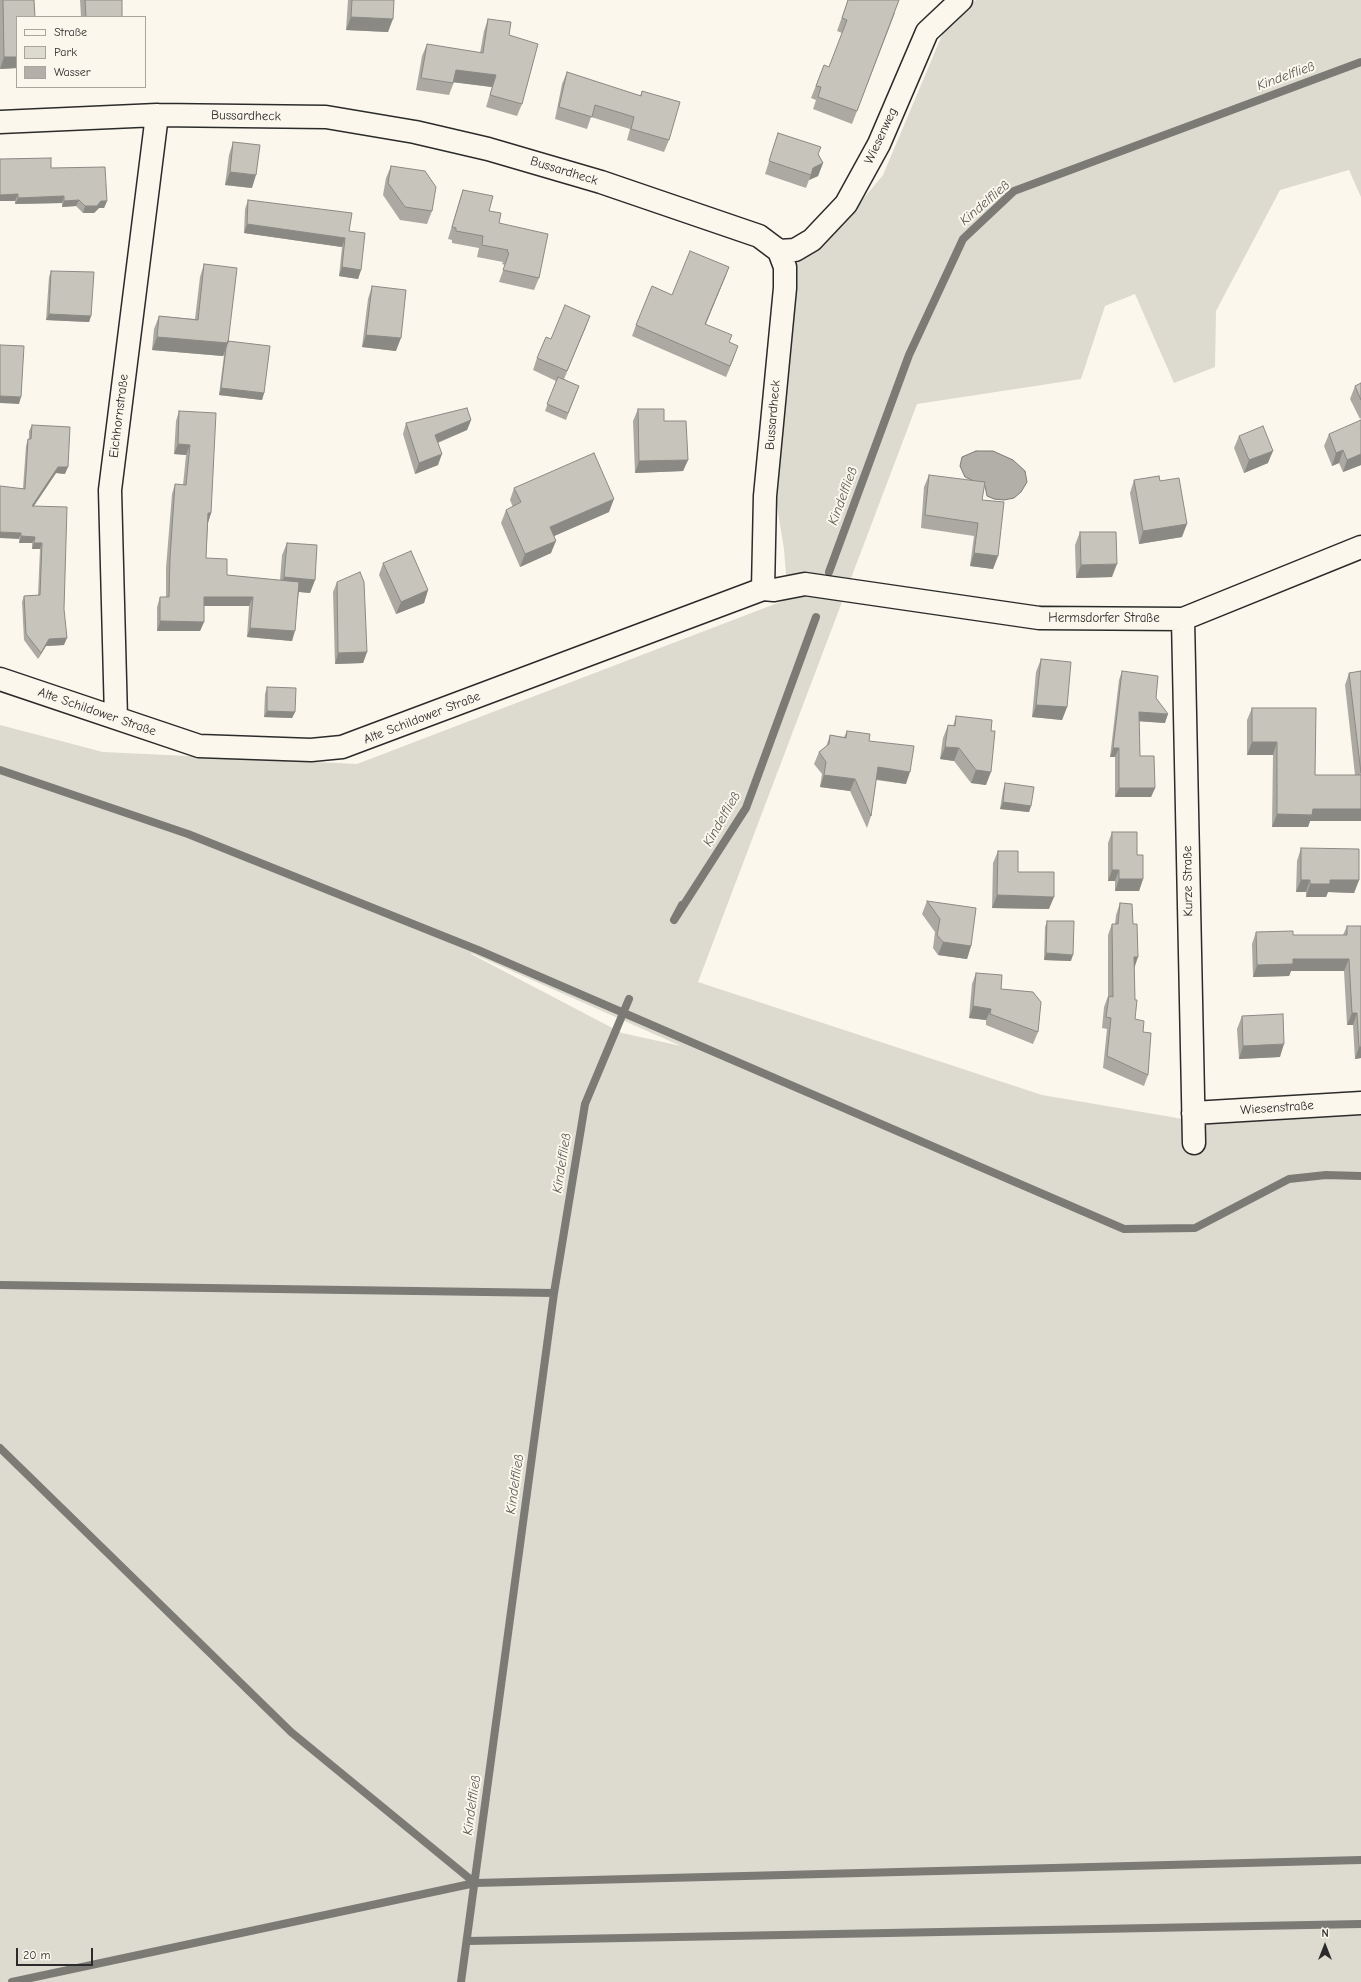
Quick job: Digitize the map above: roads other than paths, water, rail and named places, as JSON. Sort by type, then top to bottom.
[{"type":"street","name":"Wiesenweg","points":[[779,251],[795,250],[812,240],[846,204],[879,144],[927,32],[961,0]]},
{"type":"street","name":"Bussardheck","points":[[0,122],[156,115],[326,118],[415,132],[488,149],[594,180],[759,236],[779,251],[785,267],[785,288],[765,496],[763,589]]},
{"type":"street","name":"Eichhornstraße","points":[[116,718],[110,490],[156,115]]},
{"type":"street","name":"Hermsdorfer Straße","points":[[843,589],[1039,618],[1183,618],[1361,547]]},
{"type":"street","name":"Alte Schildower Straße","points":[[0,679],[199,746],[311,750],[342,747],[763,589],[774,590],[805,584],[843,589]]},
{"type":"street","name":"Kurze Straße","points":[[1183,618],[1194,1143]]},
{"type":"street","name":"Wiesenstraße","points":[[1193,1113],[1361,1103]]},
{"type":"water","points":[[976,451],[993,451],[1013,460],[1025,471],[1027,482],[1021,492],[1014,498],[1004,500],[994,499],[987,496],[985,486],[965,477],[960,466],[962,457]]},
{"type":"waterway","name":"Kindelfließ","points":[[829,572],[909,355],[963,239],[1014,191],[1361,62]]},
{"type":"waterway","name":"Kindelfließ","points":[[682,905],[674,920],[746,808],[816,617]]},
{"type":"waterway","points":[[0,770],[188,834],[478,950],[1124,1229],[1195,1228],[1289,1179],[1326,1175],[1361,1176]]},
{"type":"waterway","name":"Kindelfließ","points":[[461,1982],[554,1293],[585,1104],[629,999]]},
{"type":"waterway","points":[[0,1285],[554,1293]]},
{"type":"waterway","points":[[0,1448],[291,1732],[475,1883]]},
{"type":"waterway","points":[[12,1982],[475,1883],[1361,1860]]},
{"type":"waterway","points":[[467,1941],[1361,1924]]}]
